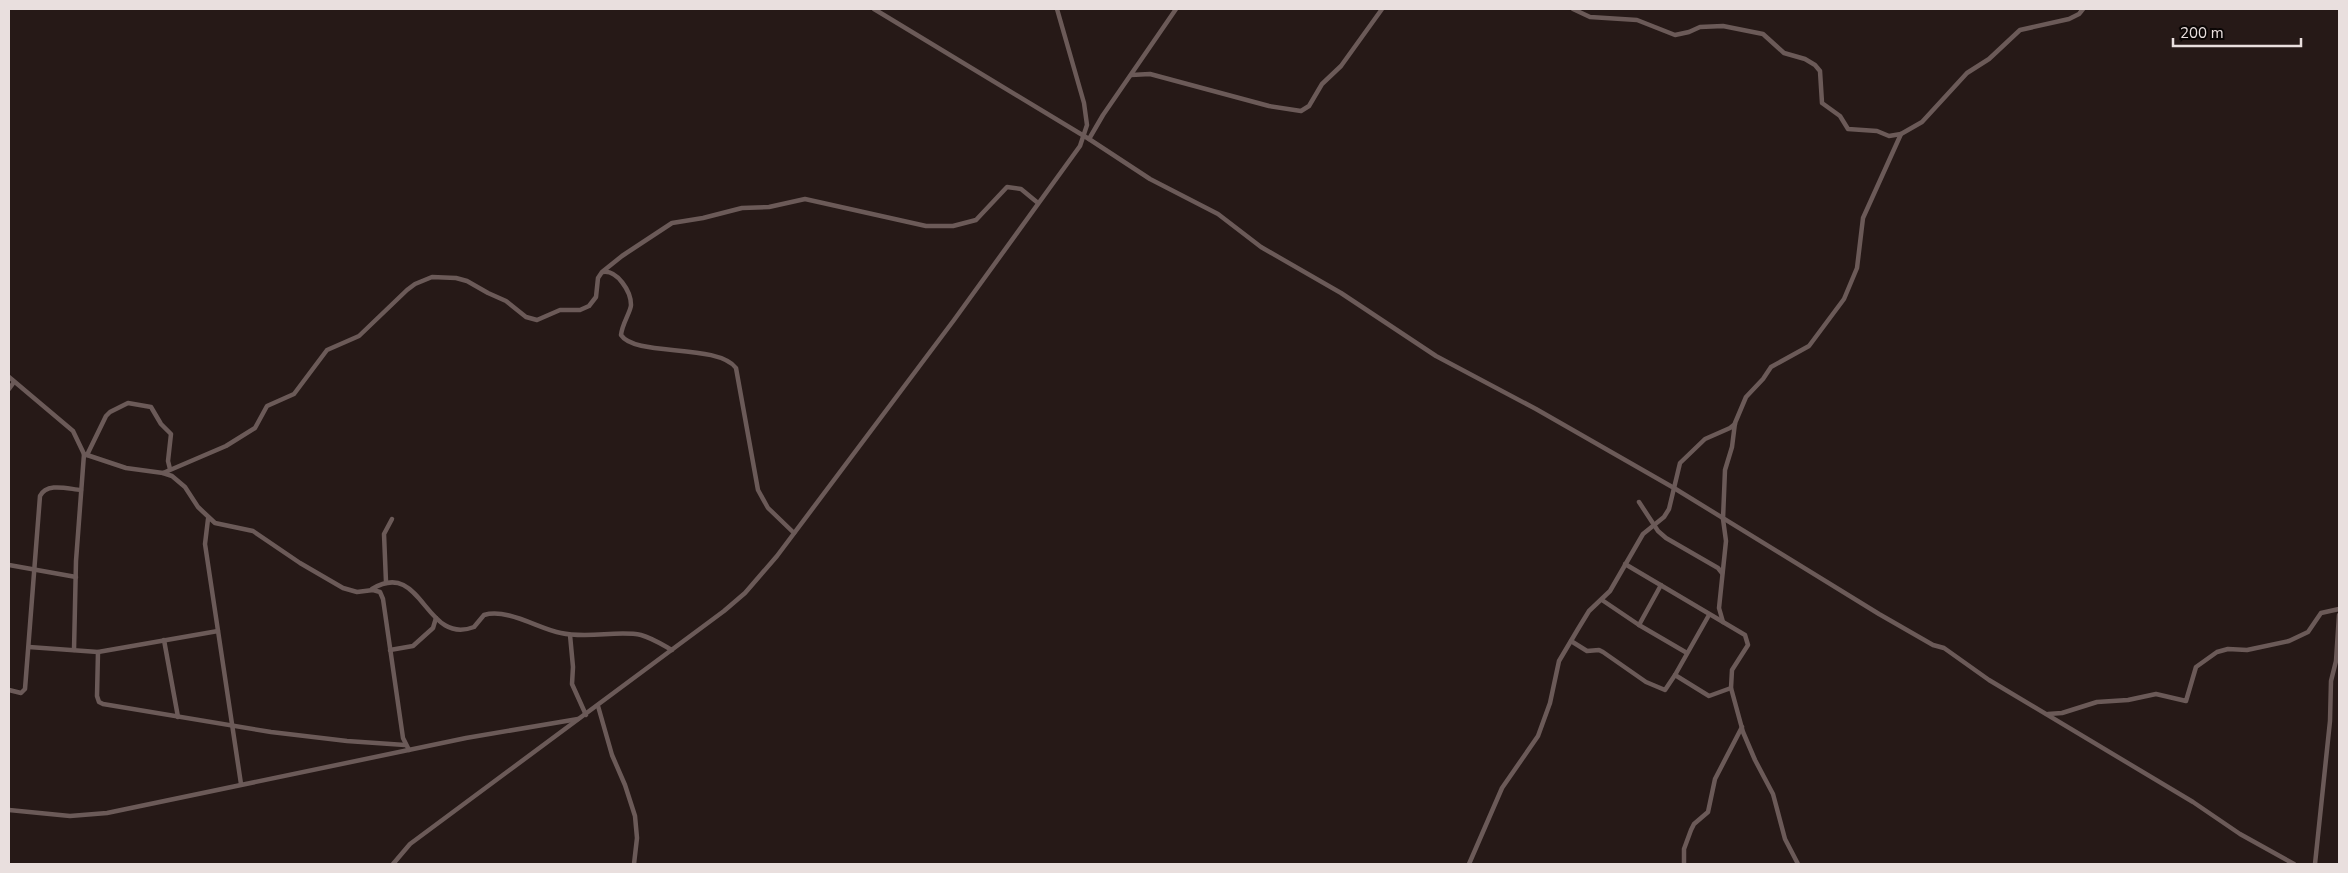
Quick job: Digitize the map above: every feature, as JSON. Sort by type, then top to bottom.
[{"type":"street","points":[[874,9],[1150,178],[1218,214],[1262,247],[1341,293],[1436,356],[1475,375],[1674,488],[1879,614],[1933,645],[1944,648],[1964,663],[2047,715],[2193,802],[2240,834],[2294,864]]},
{"type":"street","points":[[1057,9],[1084,103],[1087,138]]},
{"type":"street","points":[[392,864],[410,844],[586,715],[745,593],[794,533],[954,320],[1087,138],[1176,9]]},
{"type":"street","points":[[1131,74],[1150,74],[1269,106],[1300,111],[1309,106],[1322,84],[1341,66],[1382,9]]},
{"type":"street","points":[[1573,9],[1590,17],[1637,20],[1674,35],[1689,32],[1700,27],[1723,26],[1763,34],[1784,54],[1805,59],[1815,65],[1820,71],[1822,103],[1840,116],[1848,129],[1876,131],[1889,136],[1901,134],[1922,122],[1967,73],[1989,59],[2020,30],[2069,19],[2079,14],[2083,9]]},
{"type":"street","points":[[1723,622],[1718,608],[1726,540],[1722,519],[1725,470],[1732,447],[1735,423],[1748,392],[1763,379],[1771,367],[1809,346],[1844,299],[1857,268],[1863,218],[1901,134]]},
{"type":"street","points":[[163,473],[219,450],[255,428],[269,404],[287,398],[300,389],[327,350],[359,336],[392,302],[415,284],[439,276],[467,281],[488,294],[506,301],[529,319],[537,320],[560,310],[580,310],[589,306],[596,297],[598,278],[602,272],[668,224],[742,208],[769,207],[805,200],[936,227],[953,226],[976,220],[1007,188],[1021,189],[1038,203]]},
{"type":"street","points":[[602,272],[611,272],[620,278],[630,302],[631,307],[622,328],[621,335],[624,339],[643,346],[714,357],[729,362],[736,368],[758,490],[764,503],[794,533]]},
{"type":"street","points":[[9,377],[73,431],[86,454],[126,468],[172,476],[181,483],[208,519],[220,526],[241,528],[258,534],[300,563],[343,588],[357,592],[378,590],[382,594],[405,745],[409,750]]},
{"type":"street","points":[[9,388],[14,382]]},
{"type":"street","points":[[74,650],[81,490],[86,454],[110,412],[128,403],[149,406],[171,434],[168,461],[170,469]]},
{"type":"street","points":[[1469,864],[1502,788],[1538,736],[1550,704],[1559,661],[1570,642],[1589,611],[1610,591],[1638,540],[1669,509],[1676,472],[1683,460],[1705,440],[1730,428],[1735,423]]},
{"type":"street","points":[[9,690],[21,693],[25,690],[39,500],[42,492],[51,487],[81,490]]},
{"type":"street","points":[[1639,502],[1666,538],[1718,568],[1722,573]]},
{"type":"street","points":[[208,519],[205,544],[241,784]]},
{"type":"street","points":[[386,582],[384,534],[392,519]]},
{"type":"street","points":[[1625,564],[1745,635],[1748,641],[1745,651],[1732,670],[1731,688],[1742,727],[1755,760],[1773,794],[1785,839],[1798,864]]},
{"type":"street","points":[[9,565],[76,577]]},
{"type":"street","points":[[370,590],[386,582],[396,581],[406,587],[436,618],[446,626],[455,629],[470,628],[488,614],[533,622],[552,631],[570,634],[635,634],[650,638],[672,650]]},
{"type":"street","points":[[1638,625],[1661,585]]},
{"type":"street","points":[[1602,600],[1638,625],[1687,653]]},
{"type":"street","points":[[2047,715],[2062,713],[2097,702],[2128,700],[2152,694],[2186,701],[2196,667],[2217,652],[2228,649],[2247,650],[2289,642],[2308,632],[2321,614],[2339,609]]},
{"type":"street","points":[[1570,642],[1587,651],[1599,650],[1603,652],[1624,668],[1662,690],[1667,687],[1676,675],[1709,614]]},
{"type":"street","points":[[2315,864],[2330,721],[2331,681],[2335,666],[2339,615]]},
{"type":"street","points":[[390,650],[413,646],[433,628],[436,618]]},
{"type":"street","points":[[433,628],[446,626]]},
{"type":"street","points":[[29,647],[98,652],[218,631]]},
{"type":"street","points":[[570,634],[573,667],[572,684],[586,715]]},
{"type":"street","points":[[164,640],[178,718]]},
{"type":"street","points":[[98,652],[96,696],[99,702],[178,718],[347,741],[405,745]]},
{"type":"street","points":[[1676,675],[1709,696],[1731,688]]},
{"type":"street","points":[[598,706],[612,755],[625,785],[634,816],[637,838],[634,864]]},
{"type":"street","points":[[9,810],[54,816],[90,816],[521,727],[580,719]]},
{"type":"street","points":[[1684,864],[1684,849],[1691,830],[1694,824],[1708,812],[1715,779],[1742,727]]}]
